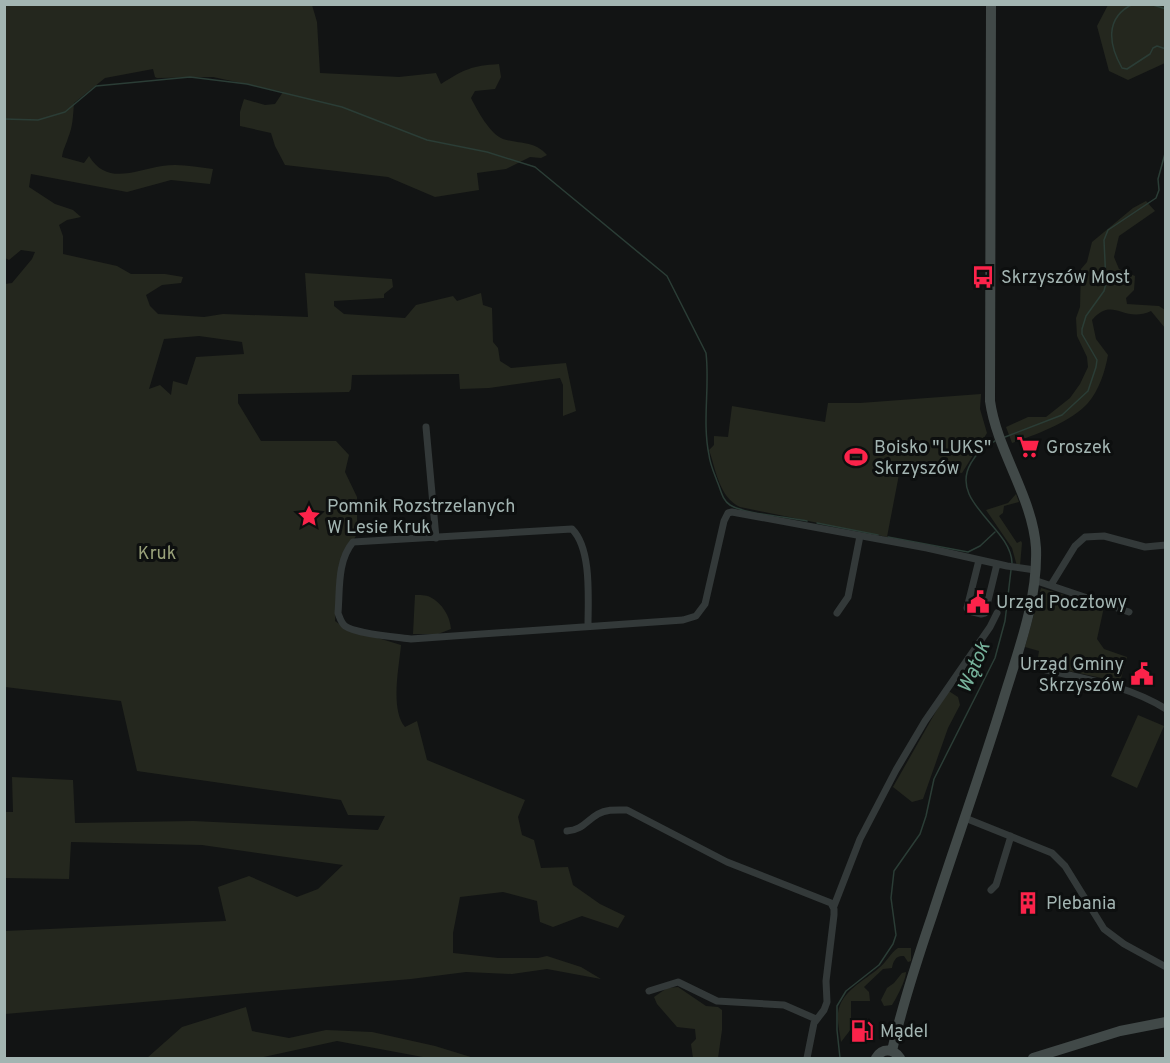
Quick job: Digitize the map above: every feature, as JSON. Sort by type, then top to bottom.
[{"type":"street","points":[[876,1059],[882,1052],[896,1055],[918,957],[1015,662],[1027,620],[1035,575],[1036,546],[1032,525],[993,416],[990,392],[991,4]]},
{"type":"street","points":[[426,427],[436,537]]},
{"type":"street","points":[[588,626],[588,567],[577,535],[572,529],[353,542],[345,555],[341,571],[338,614],[340,620],[345,626],[373,634],[411,639],[683,620],[699,615],[705,604],[728,513],[860,536],[1019,568],[1051,585],[1129,612]]},
{"type":"street","points":[[837,613],[848,597],[860,536]]},
{"type":"street","points":[[1051,585],[1075,546],[1085,537],[1104,536],[1145,548],[1166,545]]},
{"type":"street","points":[[979,560],[967,608],[969,611],[981,614],[985,613],[997,564]]},
{"type":"street","points":[[807,1059],[810,1035],[816,1019],[824,1010],[827,1002],[826,981],[834,906],[860,839],[925,721],[990,627],[997,613]]},
{"type":"street","points":[[1015,662],[1120,687],[1166,709]]},
{"type":"street","points":[[567,831],[580,828],[601,812],[627,810],[727,862],[834,906]]},
{"type":"street","points":[[964,818],[1052,853],[1065,866],[1104,929],[1124,944],[1166,967]]},
{"type":"street","points":[[991,890],[996,885],[1011,836]]},
{"type":"street","points":[[650,991],[678,982],[717,1001],[779,1004],[816,1019]]},
{"type":"street","points":[[1033,1059],[1137,1026],[1166,1022]]},
{"type":"green space","name":"Kruk","points":[[5,5],[312,5],[317,22],[320,73],[399,77],[436,73],[441,84],[468,69],[499,64],[501,77],[495,89],[475,91],[471,98],[484,121],[498,136],[532,145],[547,155],[541,158],[530,157],[506,169],[477,173],[479,190],[435,197],[388,177],[285,165],[271,133],[240,126],[240,112],[244,99],[265,105],[275,104],[283,92],[213,77],[157,78],[153,69],[105,78],[74,103],[71,130],[62,157],[84,163],[89,156],[104,171],[122,174],[168,165],[213,169],[210,184],[171,180],[127,192],[31,174],[29,187],[55,204],[73,210],[81,217],[67,220],[59,225],[63,236],[63,254],[117,266],[131,274],[165,274],[183,277],[181,283],[162,285],[146,295],[150,306],[158,314],[204,317],[223,314],[308,317],[305,273],[392,279],[393,287],[384,294],[384,298],[334,301],[334,306],[344,314],[405,318],[416,305],[453,296],[457,301],[481,293],[483,305],[492,308],[493,342],[498,348],[500,361],[511,368],[566,363],[576,411],[563,416],[563,385],[560,378],[489,388],[460,389],[459,374],[352,375],[349,392],[238,394],[238,403],[261,441],[336,441],[349,455],[345,472],[357,497],[357,534],[339,565],[335,621],[345,628],[401,645],[397,688],[400,719],[405,727],[417,721],[427,760],[525,800],[518,817],[522,835],[534,840],[541,868],[568,867],[573,885],[600,904],[625,916],[618,928],[582,916],[553,927],[540,922],[537,901],[503,892],[460,897],[453,933],[453,953],[498,958],[547,956],[581,967],[601,979],[547,969],[512,974],[466,972],[411,979],[5,1014],[5,931],[226,921],[218,887],[249,876],[297,897],[318,889],[343,865],[202,845],[71,842],[69,879],[5,878],[5,812],[13,812],[12,777],[73,780],[75,823],[193,821],[378,830],[385,816],[348,815],[341,800],[137,771],[121,701],[5,687],[5,284],[12,283],[35,252],[21,250],[9,260],[5,258]],"holes":[[[199,336],[242,342],[244,354],[196,357],[187,385],[173,381],[171,395],[160,385],[149,389],[164,339]]]},
{"type":"green space","points":[[1108,5],[1165,5],[1165,63],[1128,80],[1109,71],[1097,26]]},
{"type":"green space","points":[[1146,201],[1155,211],[1119,236],[1114,257],[1119,269],[1135,276],[1134,290],[1126,298],[1127,304],[1159,306],[1165,310],[1165,328],[1151,311],[1133,314],[1106,310],[1099,313],[1092,320],[1096,339],[1108,355],[1101,380],[1092,398],[1081,410],[1063,422],[1012,443],[1006,427],[1028,417],[1046,417],[1070,398],[1080,384],[1088,367],[1087,357],[1077,336],[1076,318],[1080,307],[1081,269],[1087,262],[1092,242],[1133,208]]},
{"type":"green space","points":[[981,394],[980,409],[987,433],[962,473],[901,464],[887,537],[740,507],[727,497],[723,490],[709,450],[714,445],[714,436],[728,437],[732,406],[825,422],[828,403],[860,403]]},
{"type":"green space","points":[[1016,494],[1019,502],[1004,506],[1003,513],[999,516],[1017,543],[1021,541],[1022,543],[1020,566],[1017,566],[1012,548],[986,510],[1008,503]]},
{"type":"green space","points":[[1041,588],[1104,607],[1097,639],[1104,649],[1127,657],[1120,682],[1037,664],[1039,651],[1025,647]]},
{"type":"green space","points":[[415,595],[428,596],[442,606],[451,629],[438,634],[413,634]]},
{"type":"green space","points":[[944,688],[958,697],[960,705],[948,728],[923,799],[912,802],[893,787],[939,706]]},
{"type":"green space","points":[[1138,715],[1164,726],[1137,788],[1111,776]]},
{"type":"green space","points":[[898,948],[911,948],[911,961],[908,962],[904,956],[897,958],[892,968],[883,969],[864,987],[869,992],[870,1001],[851,1001],[851,1029],[841,1042],[838,1024],[840,1005],[854,987],[882,966]]},
{"type":"green space","points":[[906,972],[903,984],[892,1005],[884,1006],[881,1000],[887,988],[902,973]]},
{"type":"green space","points":[[678,987],[706,1006],[718,1007],[722,1010],[718,1058],[693,1058],[691,1044],[696,1039],[695,1029],[677,1027],[657,1004],[654,997],[667,988]]},
{"type":"green space","points":[[246,1007],[252,1031],[289,1038],[326,1030],[372,1032],[435,1046],[474,1058],[428,1058],[337,1041],[259,1058],[147,1058],[182,1027]]},
{"type":"waterway","name":"Wątok","points":[[1133,4],[1124,10],[1113,24],[1112,41],[1122,68],[1127,69],[1150,54],[1157,46],[1166,49]]},
{"type":"waterway","name":"Wątok","points":[[1150,4],[1166,9]]},
{"type":"waterway","points":[[4,119],[38,120],[65,112],[96,86],[190,77],[247,84],[342,107],[427,140],[487,152],[535,167],[667,276],[706,353],[707,442],[711,465],[725,500],[730,505],[745,511],[807,521]]},
{"type":"waterway","name":"Wątok","points":[[1005,437],[1062,415],[1088,391],[1097,360],[1082,334],[1082,329],[1086,316],[1104,291],[1106,283],[1104,240],[1108,230],[1156,198],[1159,190],[1158,179],[1166,150]]},
{"type":"waterway","name":"Wątok","points":[[995,441],[976,456],[966,477],[968,490],[974,502],[1002,538],[1009,550],[1012,563]]},
{"type":"waterway","points":[[817,523],[878,535]]},
{"type":"waterway","points":[[888,537],[968,552],[980,546],[995,532]]},
{"type":"waterway","name":"Wątok","points":[[840,1058],[837,1006],[846,991],[879,965],[893,944],[896,935],[891,898],[894,871],[920,834],[934,779],[995,658],[1005,621],[1011,570]]},
{"type":"place","name":"Skrzyszów Most","points":[[983,277]]},
{"type":"place","name":"Groszek","points":[[1028,447]]},
{"type":"place","name":"Boisko \"LUKS\" Skrzyszów","points":[[856,457]]},
{"type":"place","name":"Pomnik Rozstrzelanych W Lesie Kruk","points":[[309,516]]},
{"type":"place","name":"Urząd Pocztowy","points":[[978,602]]},
{"type":"place","name":"Urząd Gminy Skrzyszów","points":[[1142,674]]},
{"type":"place","name":"Plebania","points":[[1028,903]]},
{"type":"place","name":"Mądel","points":[[862,1031]]}]
